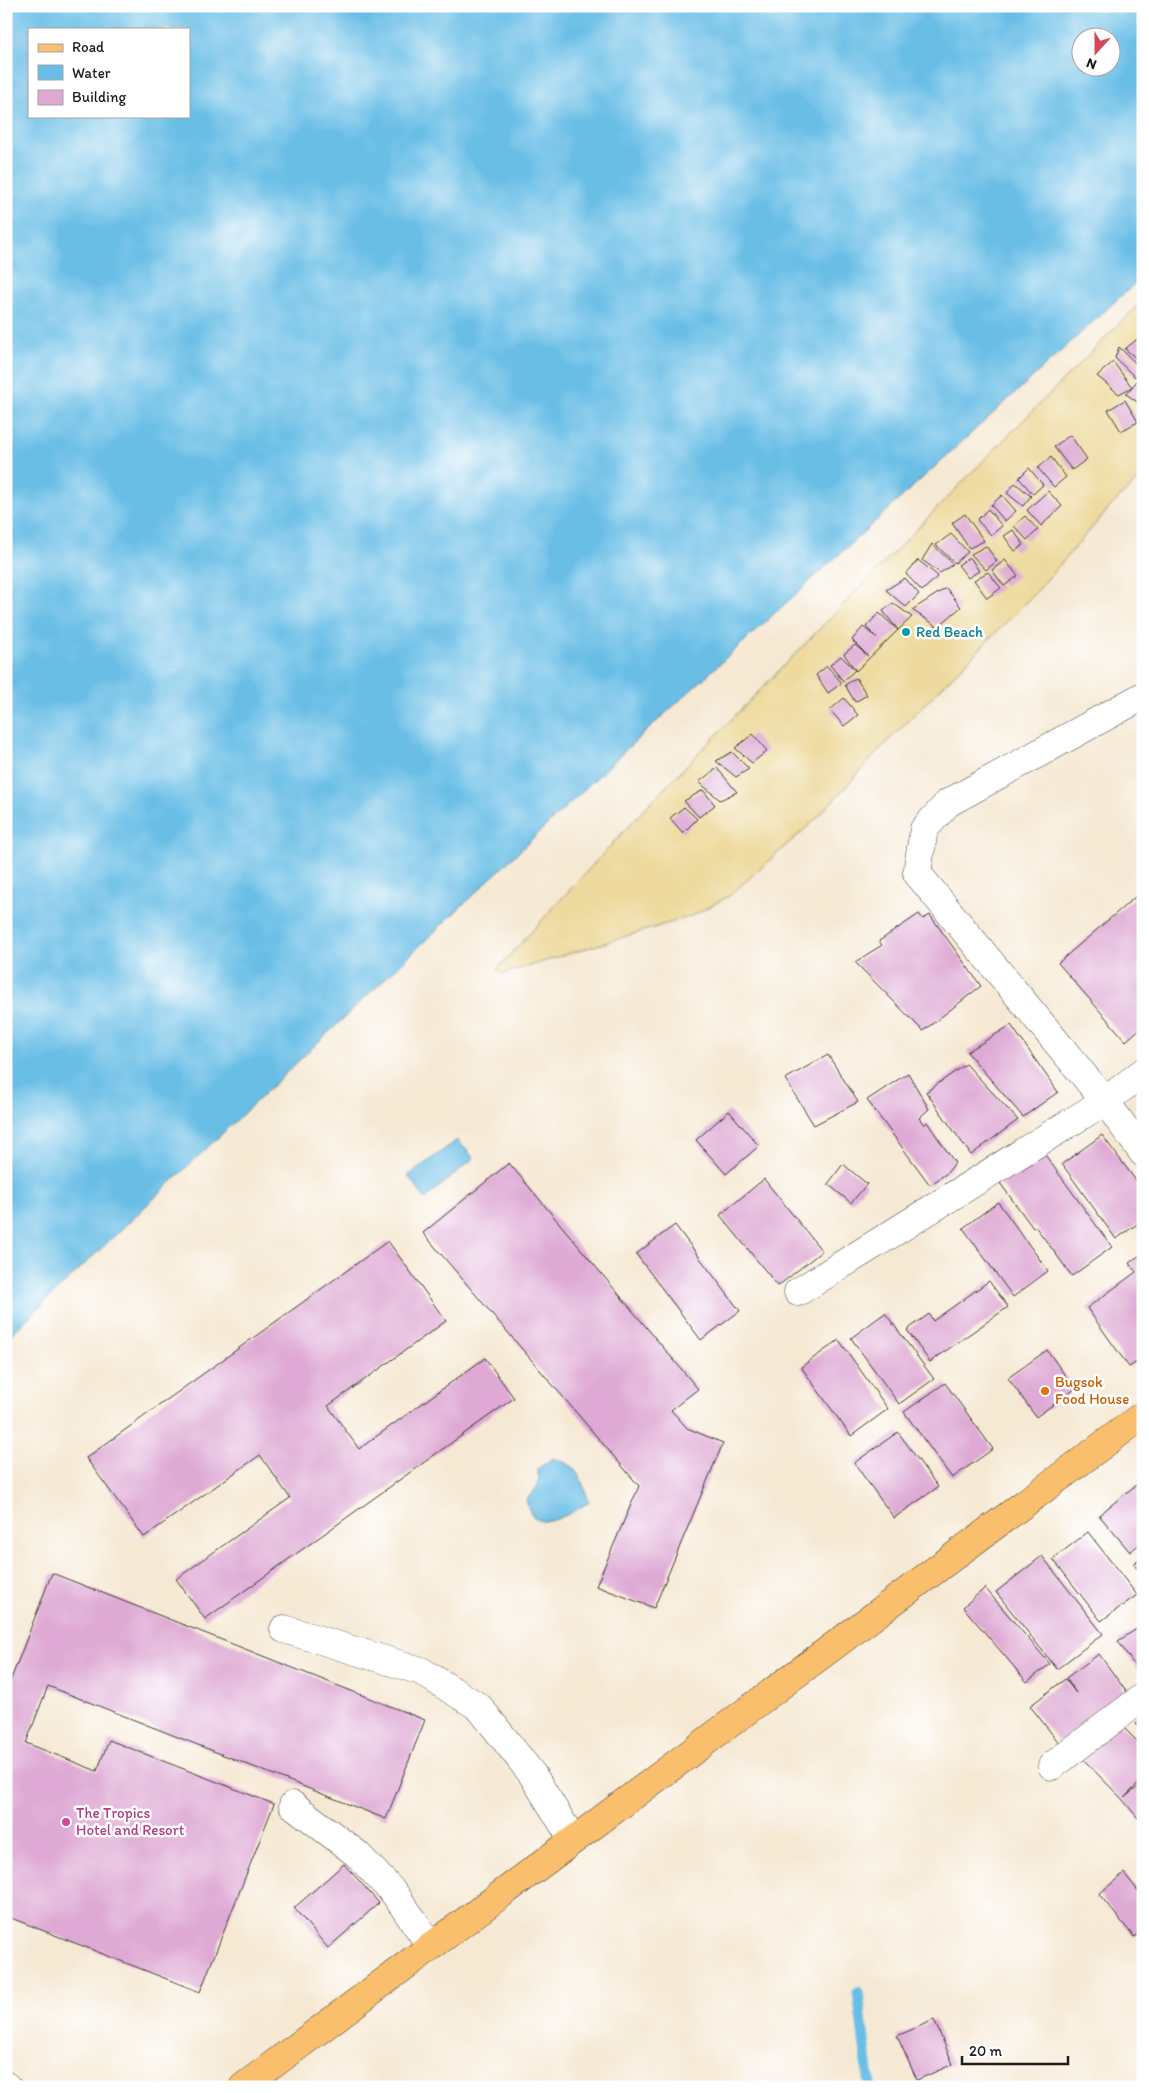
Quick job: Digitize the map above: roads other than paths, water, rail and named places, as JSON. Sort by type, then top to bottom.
[{"type":"main road","points":[[243,2087],[1143,1415]]},
{"type":"street","points":[[1143,696],[948,803],[924,829],[917,873],[1105,1101],[1143,1153]]},
{"type":"street","points":[[798,1292],[1105,1101],[1143,1072]]},
{"type":"street","points":[[284,1629],[421,1671],[480,1707],[532,1774],[573,1840]]},
{"type":"street","points":[[1052,1766],[1143,1697]]},
{"type":"street","points":[[293,1805],[357,1854],[394,1893],[431,1946]]},
{"type":"water","points":[[6,6],[1143,6],[1143,276],[630,746],[6,1339]]},
{"type":"water","points":[[457,1140],[474,1158],[425,1199],[408,1176]]},
{"type":"water","points":[[553,1458],[562,1461],[574,1469],[581,1480],[589,1502],[562,1517],[544,1521],[536,1518],[530,1511],[526,1499],[537,1486],[539,1479],[537,1469]]},
{"type":"waterway","points":[[858,1992],[870,2087]]},
{"type":"place","name":"Red Beach","points":[[906,632]]},
{"type":"place","name":"Bugsok Food House","points":[[1045,1391]]},
{"type":"place","name":"The Tropics Hotel and Resort","points":[[66,1822]]}]
